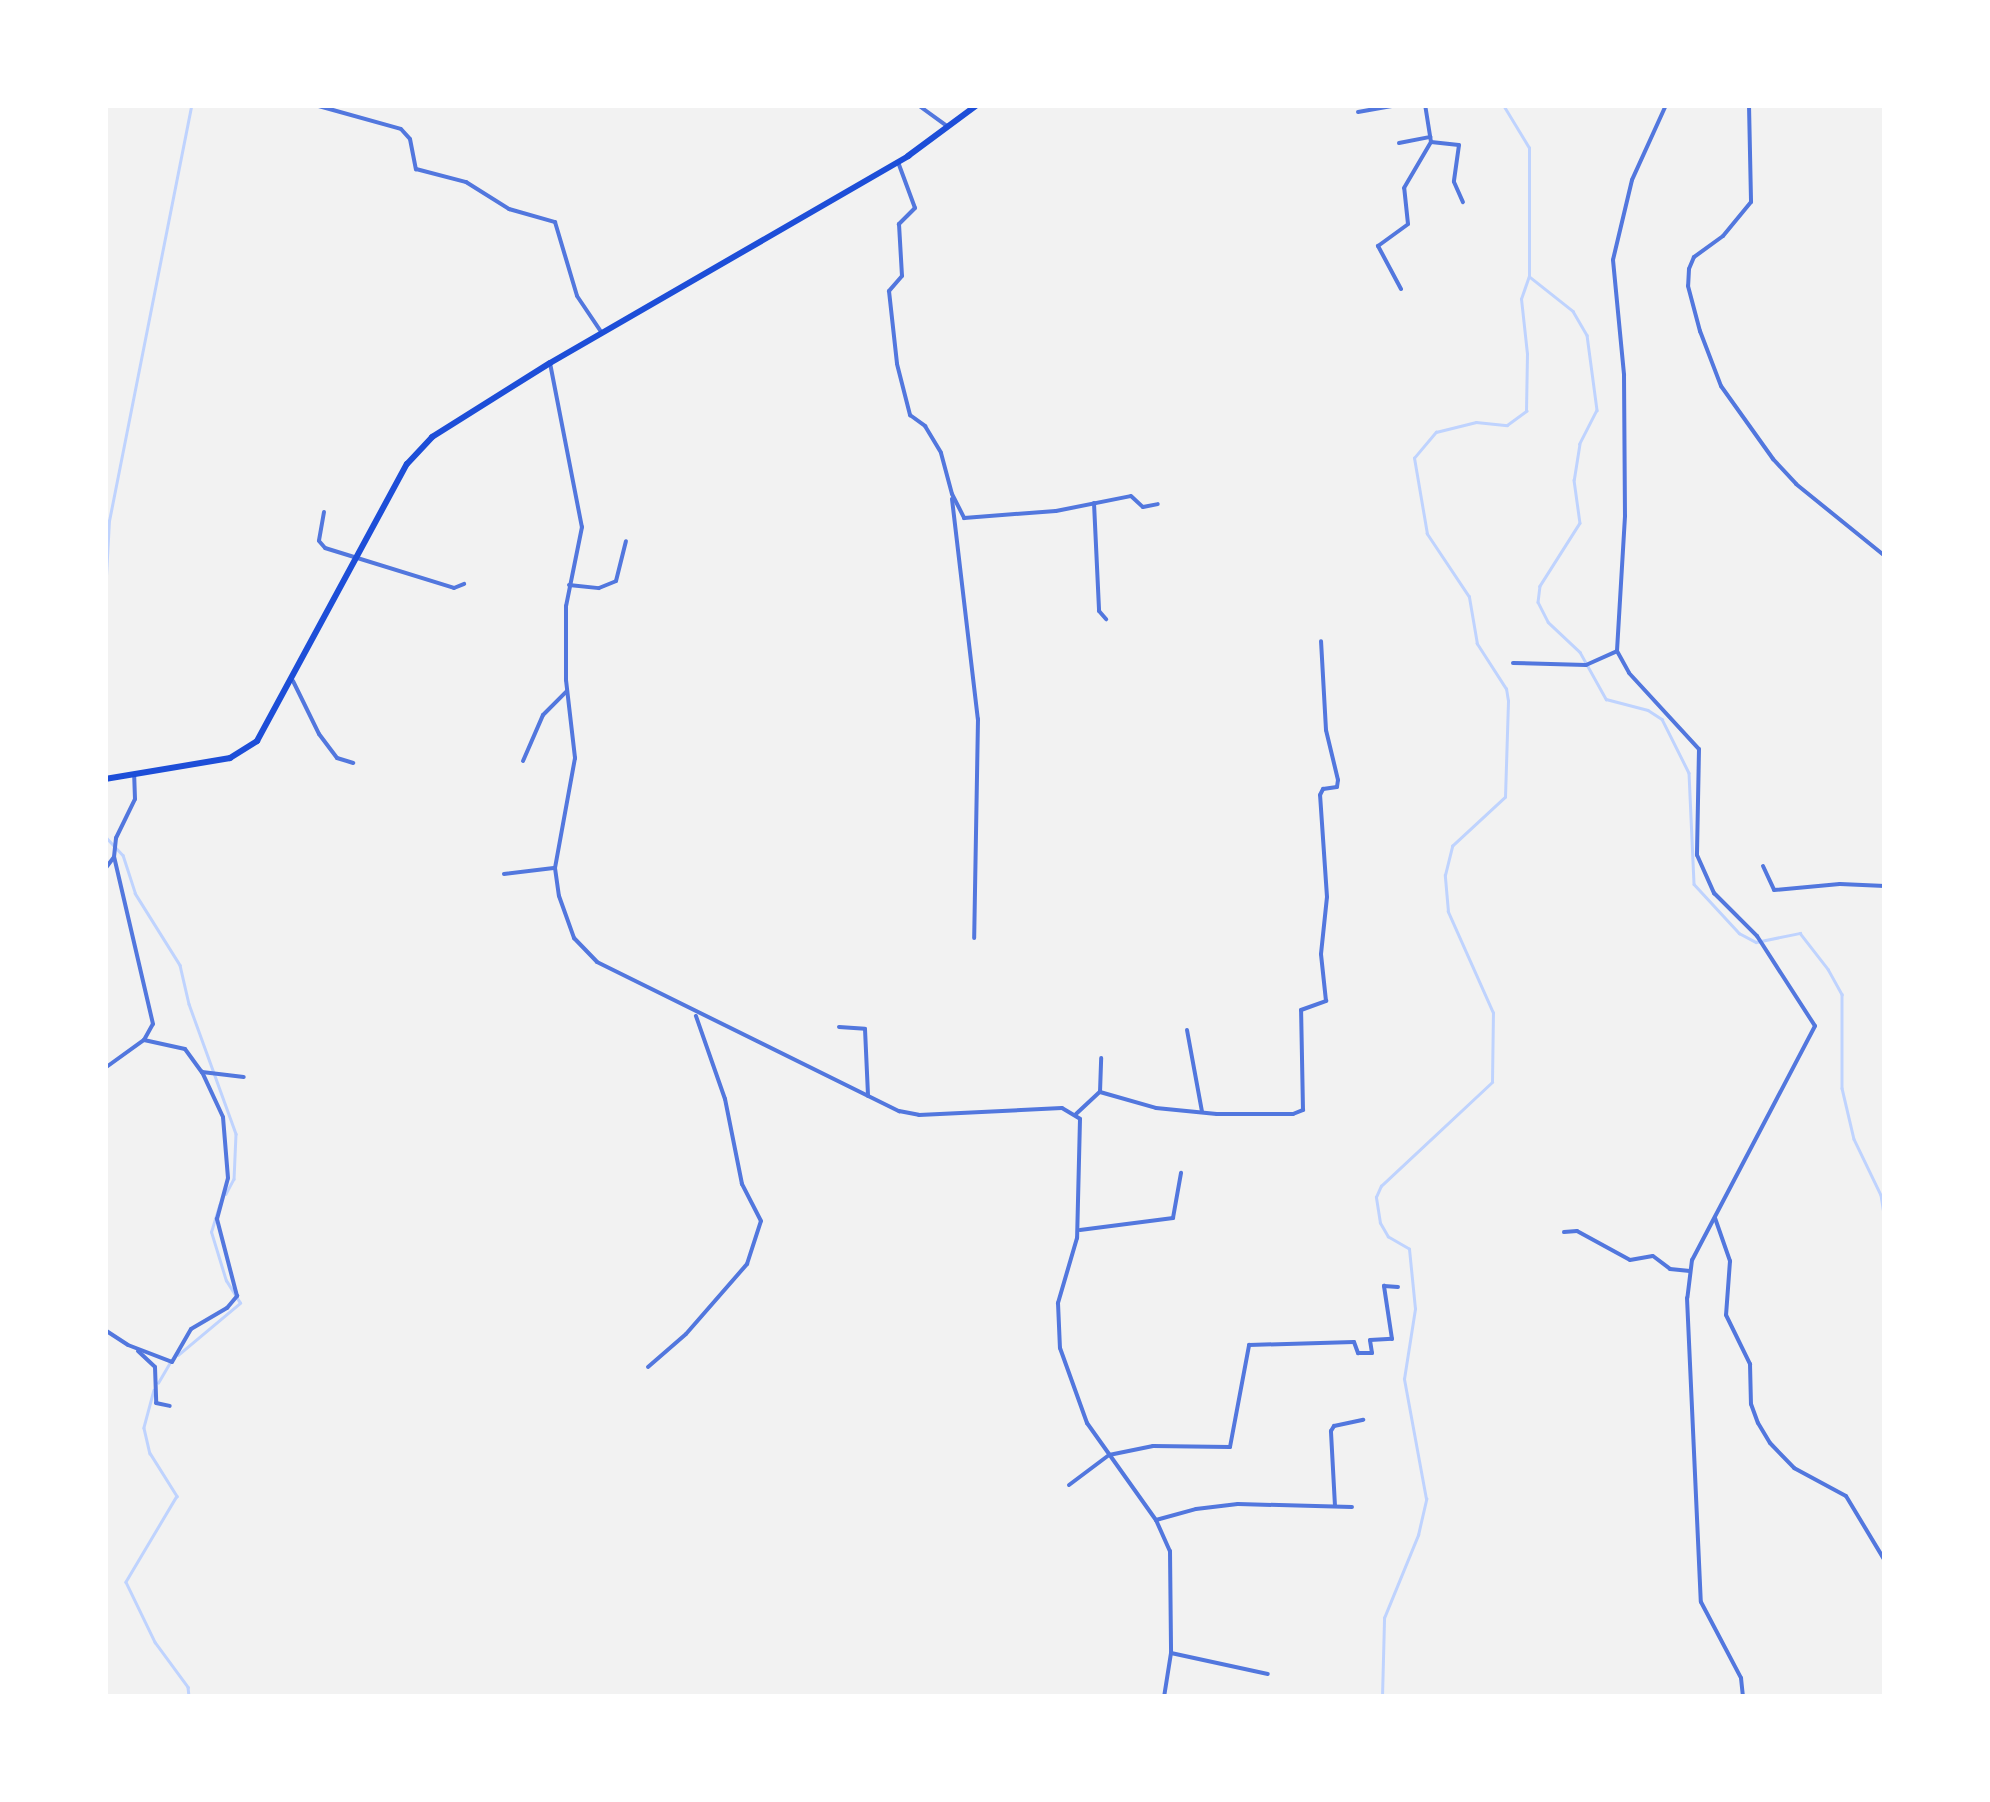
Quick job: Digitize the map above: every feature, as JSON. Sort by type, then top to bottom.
[{"type":"highway","points":[[105,780],[242,753],[268,727],[420,447],[550,363],[898,162],[977,105]]},
{"type":"street","points":[[918,105],[948,127]]},
{"type":"street","points":[[1358,112],[1397,105]]},
{"type":"street","points":[[1401,289],[1378,246],[1408,224],[1404,188],[1431,140],[1425,105]]},
{"type":"street","points":[[1666,105],[1632,180],[1613,260],[1624,375],[1625,516],[1617,650],[1629,672],[1700,749],[1697,855],[1714,894],[1757,936],[1815,1026],[1692,1260],[1690,1271],[1689,1389],[1702,1602],[1740,1678],[1743,1697]]},
{"type":"street","points":[[1750,105],[1752,202],[1723,236],[1694,257],[1688,269],[1700,331],[1721,386],[1773,459],[1796,484],[1885,556]]},
{"type":"street","points":[[318,106],[402,129],[410,139],[416,169],[466,182],[509,208],[555,222],[577,296],[602,334]]},
{"type":"street","points":[[1399,144],[1431,140],[1460,145],[1454,182],[1463,202]]},
{"type":"street","points":[[898,162],[915,208],[899,224],[902,276],[889,291],[896,358],[910,414],[925,426],[942,453],[952,494],[978,719],[974,938]]},
{"type":"street","points":[[550,363],[581,512],[581,542],[569,586],[568,691],[575,758],[555,868],[564,915],[587,954],[696,1014],[868,1096],[919,1115],[1062,1108],[1076,1114],[1083,1128],[1078,1230],[1058,1303],[1060,1348],[1080,1408],[1156,1520],[1172,1567],[1171,1652],[1164,1697]]},
{"type":"street","points":[[952,494],[964,518],[969,520],[1131,496],[1143,507],[1158,504]]},
{"type":"street","points":[[1094,503],[1099,611],[1106,619]]},
{"type":"street","points":[[324,512],[320,544],[454,588],[464,584]]},
{"type":"street","points":[[569,586],[599,588],[616,581],[626,541]]},
{"type":"street","points":[[1100,1092],[1156,1108],[1202,1112],[1293,1114],[1304,1108],[1302,1010],[1326,1001],[1320,954],[1327,897],[1320,792],[1335,789],[1338,780],[1326,730],[1321,640]]},
{"type":"street","points":[[1513,663],[1586,665],[1617,650]]},
{"type":"street","points":[[293,681],[326,743],[340,761],[353,763]]},
{"type":"street","points":[[523,761],[543,714],[568,691]]},
{"type":"street","points":[[105,1068],[144,1040],[153,1014],[114,857],[116,838],[135,799],[131,776]]},
{"type":"street","points":[[105,869],[114,857]]},
{"type":"street","points":[[1762,866],[1774,890],[1840,884],[1885,886]]},
{"type":"street","points":[[504,874],[555,868]]},
{"type":"street","points":[[648,1368],[686,1334],[746,1264],[760,1221],[742,1184],[725,1098],[696,1014]]},
{"type":"street","points":[[839,1027],[865,1029],[868,1096]]},
{"type":"street","points":[[1187,1030],[1202,1112]]},
{"type":"street","points":[[134,1348],[172,1362],[191,1329],[227,1308],[237,1296],[217,1219],[228,1178],[223,1117],[204,1072],[185,1049],[144,1040]]},
{"type":"street","points":[[1076,1114],[1100,1092],[1100,1058]]},
{"type":"street","points":[[204,1072],[244,1077]]},
{"type":"street","points":[[1078,1230],[1171,1219],[1175,1216],[1181,1173]]},
{"type":"street","points":[[1715,1218],[1729,1254],[1726,1315],[1750,1364],[1751,1404],[1758,1423],[1770,1444],[1794,1468],[1846,1496],[1885,1562]]},
{"type":"street","points":[[1564,1232],[1577,1231],[1630,1260],[1653,1256],[1670,1269],[1690,1271]]},
{"type":"street","points":[[1068,1485],[1109,1456],[1153,1446],[1230,1447],[1248,1345],[1354,1342],[1358,1353],[1372,1354],[1370,1340],[1392,1339],[1384,1286],[1398,1287]]},
{"type":"street","points":[[105,1330],[155,1367],[156,1402],[170,1406]]},
{"type":"street","points":[[1335,1506],[1331,1431],[1334,1426],[1363,1420]]},
{"type":"street","points":[[1156,1520],[1227,1505],[1352,1507]]},
{"type":"street","points":[[1171,1652],[1268,1674]]},
{"type":"waterway","points":[[105,594],[109,521],[191,105]]},
{"type":"waterway","points":[[1382,1697],[1384,1618],[1418,1535],[1426,1499],[1404,1379],[1415,1309],[1409,1249],[1388,1237],[1380,1223],[1376,1197],[1381,1186],[1492,1082],[1493,1013],[1448,912],[1445,875],[1452,846],[1505,797],[1508,701],[1506,689],[1477,644],[1469,597],[1427,534],[1414,458],[1436,432],[1476,422],[1507,425],[1526,411],[1527,354],[1521,299],[1529,276],[1529,148],[1503,105]]},
{"type":"waterway","points":[[1530,277],[1573,311],[1587,335],[1597,410],[1580,444],[1574,480],[1580,523],[1540,586],[1538,602],[1548,622],[1580,652],[1606,699],[1648,710],[1662,719],[1689,773],[1694,884],[1739,933],[1756,942],[1800,933],[1828,969],[1842,994],[1842,1088],[1854,1139],[1881,1195],[1885,1220]]},
{"type":"waterway","points":[[105,836],[123,855],[135,893],[180,965],[189,1004],[236,1134],[234,1179],[226,1194]]},
{"type":"waterway","points":[[178,1355],[240,1303],[226,1281],[211,1232],[219,1205]]},
{"type":"waterway","points":[[158,1383],[169,1364]]},
{"type":"waterway","points":[[154,1390],[144,1428],[150,1453],[177,1496],[126,1582],[155,1642],[188,1687],[189,1697]]}]
